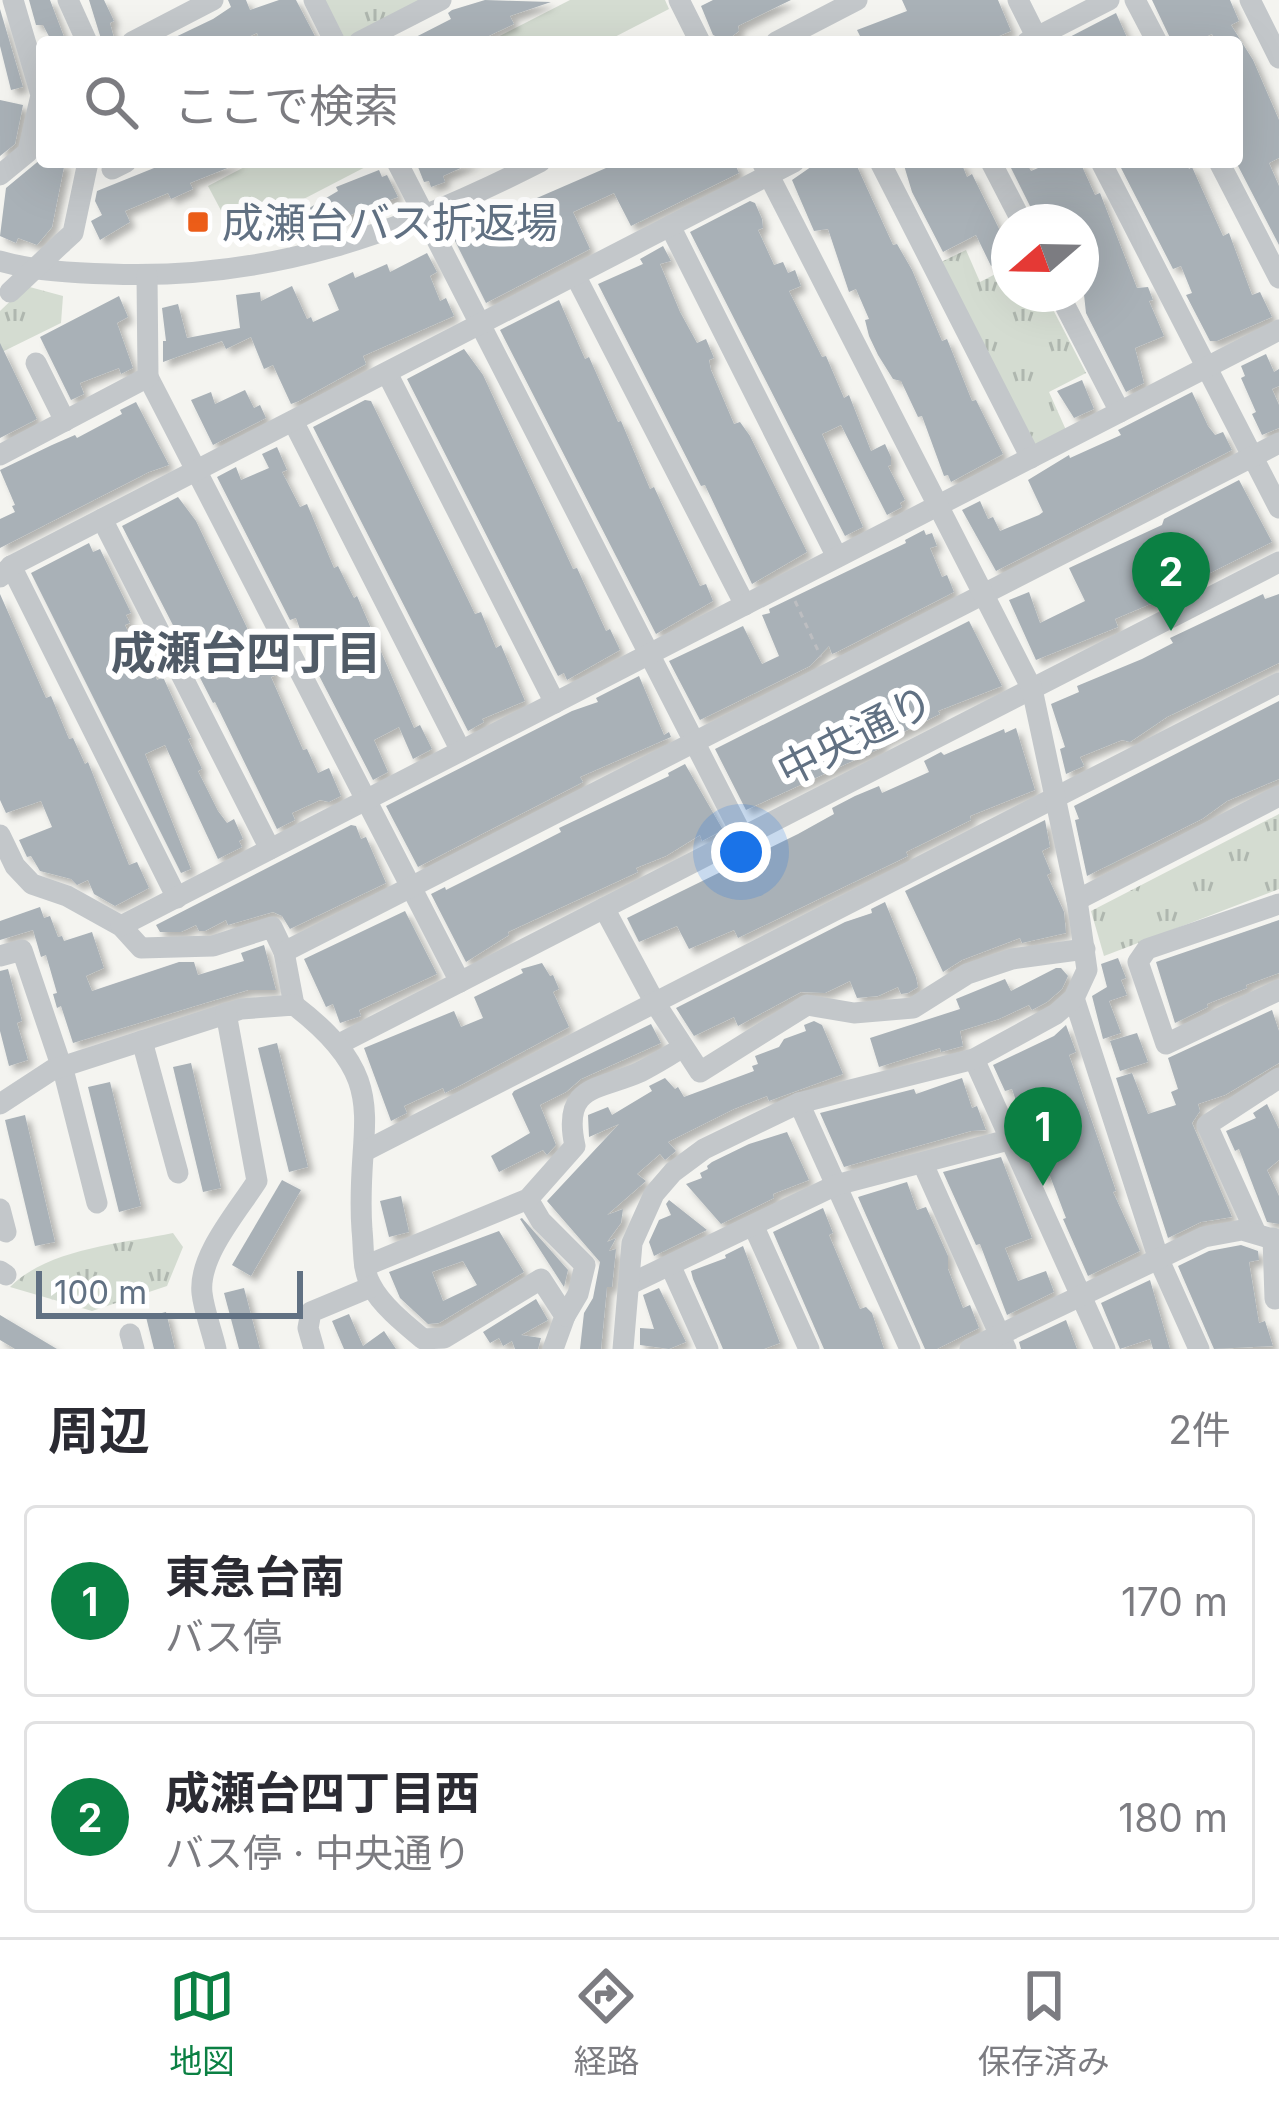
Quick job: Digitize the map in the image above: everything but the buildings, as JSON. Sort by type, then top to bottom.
[{"type":"street","points":[[13,0],[36,78]]},
{"type":"street","points":[[68,0],[83,36]]},
{"type":"street","points":[[144,36],[213,0]]},
{"type":"street","points":[[314,0],[332,36]]},
{"type":"street","points":[[371,36],[440,0]]},
{"type":"street","points":[[679,0],[697,36]]},
{"type":"street","points":[[788,36],[857,0]]},
{"type":"street","points":[[1018,0],[1032,36]]},
{"type":"street","points":[[1041,36],[1108,0]]},
{"type":"street","points":[[1135,0],[1154,36]]},
{"type":"street","points":[[1250,0],[1279,58]]},
{"type":"street","points":[[0,175],[28,152],[36,117]]},
{"type":"street","points":[[5,297],[73,233],[87,168]]},
{"type":"street","points":[[400,168],[743,837]]},
{"type":"street","points":[[0,262],[147,275],[295,258],[425,218],[529,168]]},
{"type":"street","points":[[883,168],[1031,458]]},
{"type":"street","points":[[994,168],[1013,204]]},
{"type":"street","points":[[1104,168],[1279,508]]},
{"type":"street","points":[[1222,168],[1279,278]]},
{"type":"street","points":[[177,898],[6,572],[670,226],[765,169],[1032,689],[1077,900],[1087,970],[1074,998],[1023,1034],[974,1059],[799,1102],[704,1149],[673,1172],[641,1216],[632,1243],[623,1349]]},
{"type":"street","points":[[670,226],[837,557]]},
{"type":"street","points":[[147,275],[148,377],[460,982]]},
{"type":"street","points":[[575,275],[745,605]]},
{"type":"street","points":[[1068,312],[1120,412]]},
{"type":"street","points":[[121,926],[1279,330]]},
{"type":"street","points":[[36,363],[65,421]]},
{"type":"street","points":[[387,373],[555,703]]},
{"type":"street","points":[[0,455],[148,377]]},
{"type":"street","points":[[293,421],[461,751]]},
{"type":"street","points":[[284,952],[1279,443]]},
{"type":"street","points":[[103,519],[270,850]]},
{"type":"street","name":"中央通り","points":[[339,1044],[1279,562]]},
{"type":"street","points":[[365,1151],[1279,683]]},
{"type":"street","points":[[1077,900],[1279,796]]},
{"type":"street","points":[[0,835],[15,866],[32,884],[68,896],[121,926],[141,948],[212,946],[272,927],[284,952],[294,1005],[339,1044],[363,1092],[365,1151],[360,1202],[368,1276],[423,1339],[444,1338],[541,1279],[565,1316]]},
{"type":"street","points":[[1279,904],[1147,949],[1138,962],[1166,1043],[1279,989]]},
{"type":"street","points":[[604,908],[655,1003],[700,1072],[807,1005],[854,1013],[913,1008],[967,974],[1012,959],[1085,949]]},
{"type":"street","points":[[0,956],[22,950],[97,1203]]},
{"type":"street","points":[[1074,998],[1159,1260],[1199,1349]]},
{"type":"street","points":[[0,1103],[60,1067],[226,1013],[294,1005]]},
{"type":"street","points":[[216,1349],[202,1277],[257,1181],[226,1013]]},
{"type":"street","points":[[142,1041],[178,1173]]},
{"type":"street","points":[[314,1349],[308,1328],[311,1312],[368,1276],[528,1199],[575,1146],[571,1125],[579,1100],[599,1084],[634,1075],[682,1048]]},
{"type":"street","points":[[974,1059],[1105,1349]]},
{"type":"street","points":[[1274,1299],[1269,1237],[1207,1125],[1277,1083]]},
{"type":"street","points":[[799,1102],[910,1349]]},
{"type":"street","points":[[630,1285],[836,1185],[1012,1139]]},
{"type":"street","points":[[923,1163],[1003,1342]]},
{"type":"street","points":[[528,1199],[541,1221],[585,1265],[578,1294],[553,1349]]},
{"type":"street","points":[[0,1209],[6,1232]]},
{"type":"street","points":[[754,1227],[808,1349]]},
{"type":"street","points":[[970,1349],[1003,1342],[1082,1296],[1204,1238],[1269,1237]]},
{"type":"street","points":[[671,1268],[708,1349]]},
{"type":"path","points":[[785,584],[829,674]]},
{"type":"green space","points":[[325,0],[424,0],[356,36],[343,36]]},
{"type":"green space","points":[[570,0],[665,0],[669,9],[617,36],[500,36]]},
{"type":"green space","points":[[242,168],[363,168],[234,235],[208,186]]},
{"type":"green space","points":[[966,250],[980,282],[991,276],[991,312],[1054,312],[1086,373],[1049,392],[1066,430],[1040,445],[1031,443],[939,263]]},
{"type":"green space","points":[[26,286],[63,296],[61,323],[0,353],[0,311]]},
{"type":"green space","points":[[1279,814],[1279,889],[1104,956],[1091,911]]},
{"type":"green space","points":[[173,1233],[183,1247],[167,1286],[92,1311],[10,1287],[65,1256]]},
{"type":"place","name":"成瀬台バス折返場","points":[[198,222]]},
{"type":"place","name":"成瀬台四丁目西","points":[[1171,631]]},
{"type":"place","name":"東急台南","points":[[1043,1186]]},
{"type":"district","name":"成瀬台四丁目","points":[[246,652]]}]
